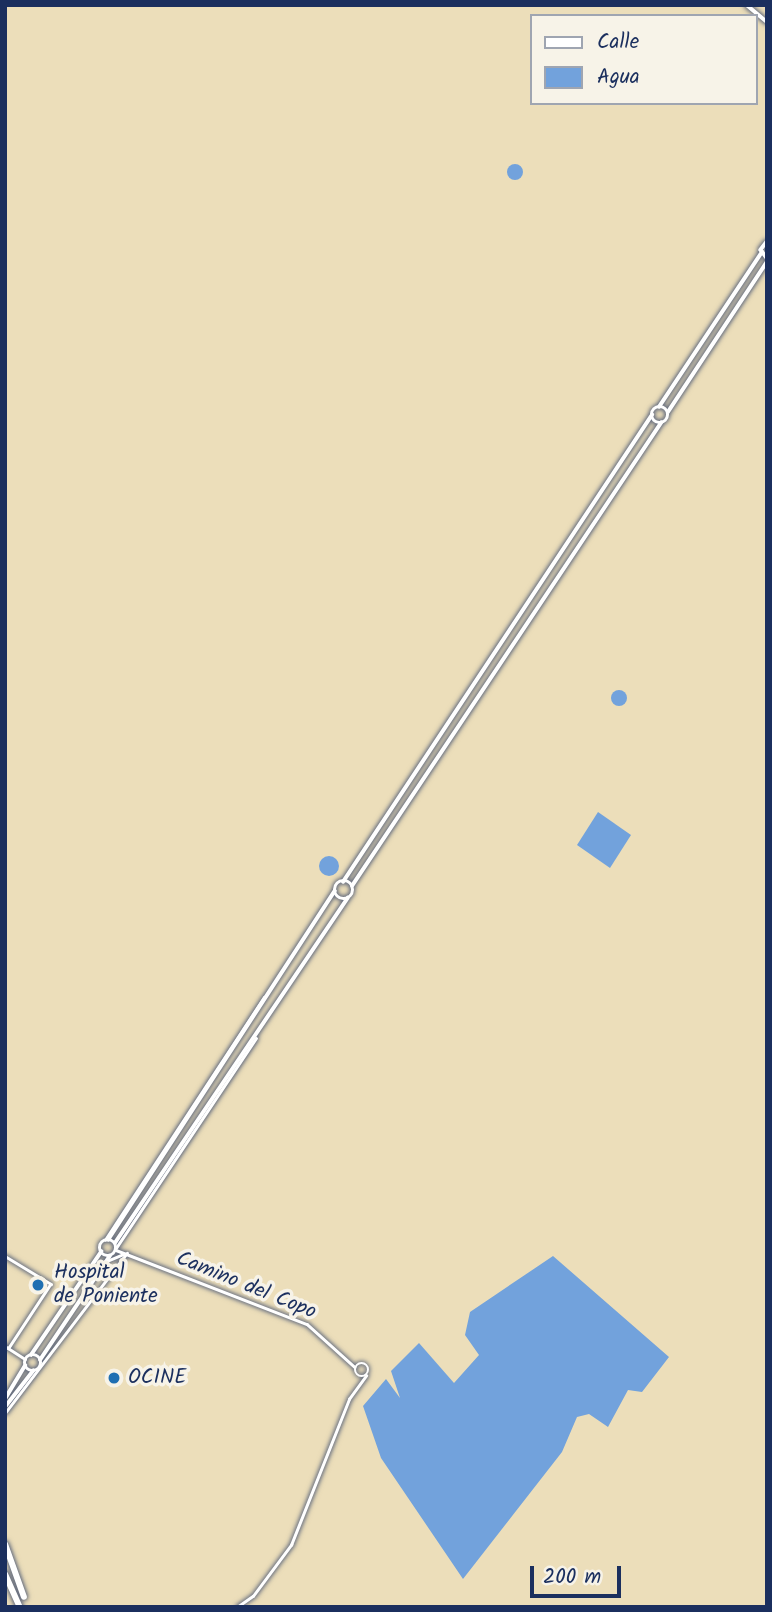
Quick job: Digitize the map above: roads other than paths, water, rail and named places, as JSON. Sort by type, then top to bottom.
[{"type":"highway","points":[[5,1544],[28,1607]]},
{"type":"highway","points":[[5,1556],[24,1597]]},
{"type":"highway","points":[[5,1574],[18,1607]]},
{"type":"highway","points":[[5,1587],[18,1607]]},
{"type":"main road","points":[[5,1399],[25,1366],[25,1359],[31,1355],[102,1252],[106,1240],[335,890],[344,881],[767,242]]},
{"type":"main road","points":[[5,1407],[33,1371],[100,1264],[115,1251],[349,897],[352,887],[661,423],[767,260],[762,252]]},
{"type":"main road","points":[[659,407],[668,412]]},
{"type":"main road","points":[[652,415],[661,423]]},
{"type":"main road","points":[[344,881],[352,887]]},
{"type":"main road","points":[[335,890],[349,897]]},
{"type":"main road","points":[[106,1240],[115,1251]]},
{"type":"main road","points":[[102,1252],[115,1251]]},
{"type":"main road","points":[[31,1355],[40,1360]]},
{"type":"main road","points":[[25,1366],[33,1371]]},
{"type":"street","name":"Camino del Copo","points":[[115,1251],[127,1253],[307,1324],[349,1358]]},
{"type":"street","points":[[100,1264],[115,1251]]},
{"type":"street","points":[[5,1413],[43,1372],[91,1298],[127,1253]]},
{"type":"street","points":[[5,1256],[51,1284],[7,1347],[25,1359]]},
{"type":"street","points":[[91,1298],[93,1276]]},
{"type":"street","points":[[349,1358],[368,1366],[366,1376],[354,1390]]},
{"type":"street","points":[[237,1607],[253,1596],[291,1545],[354,1390],[355,1367],[349,1358]]},
{"type":"street","points":[[355,1367],[359,1363]]},
{"type":"street","points":[[356,1374],[366,1376]]},
{"type":"water","points":[[515,164],[523,172],[515,180],[507,172]]},
{"type":"water","points":[[619,690],[627,698],[619,706],[611,698]]},
{"type":"water","points":[[598,812],[631,835],[610,868],[577,845]]},
{"type":"water","points":[[325,856],[333,856],[339,866],[333,876],[325,876],[319,870],[319,862]]},
{"type":"water","points":[[553,1256],[669,1357],[642,1392],[628,1390],[608,1427],[589,1414],[577,1417],[562,1452],[463,1579],[381,1458],[363,1406],[386,1379],[400,1398],[391,1371],[419,1343],[454,1383],[479,1355],[465,1335],[470,1312]]},
{"type":"place","name":"Hospital de Poniente","points":[[38,1285]]},
{"type":"place","name":"OCINE","points":[[114,1378]]}]
